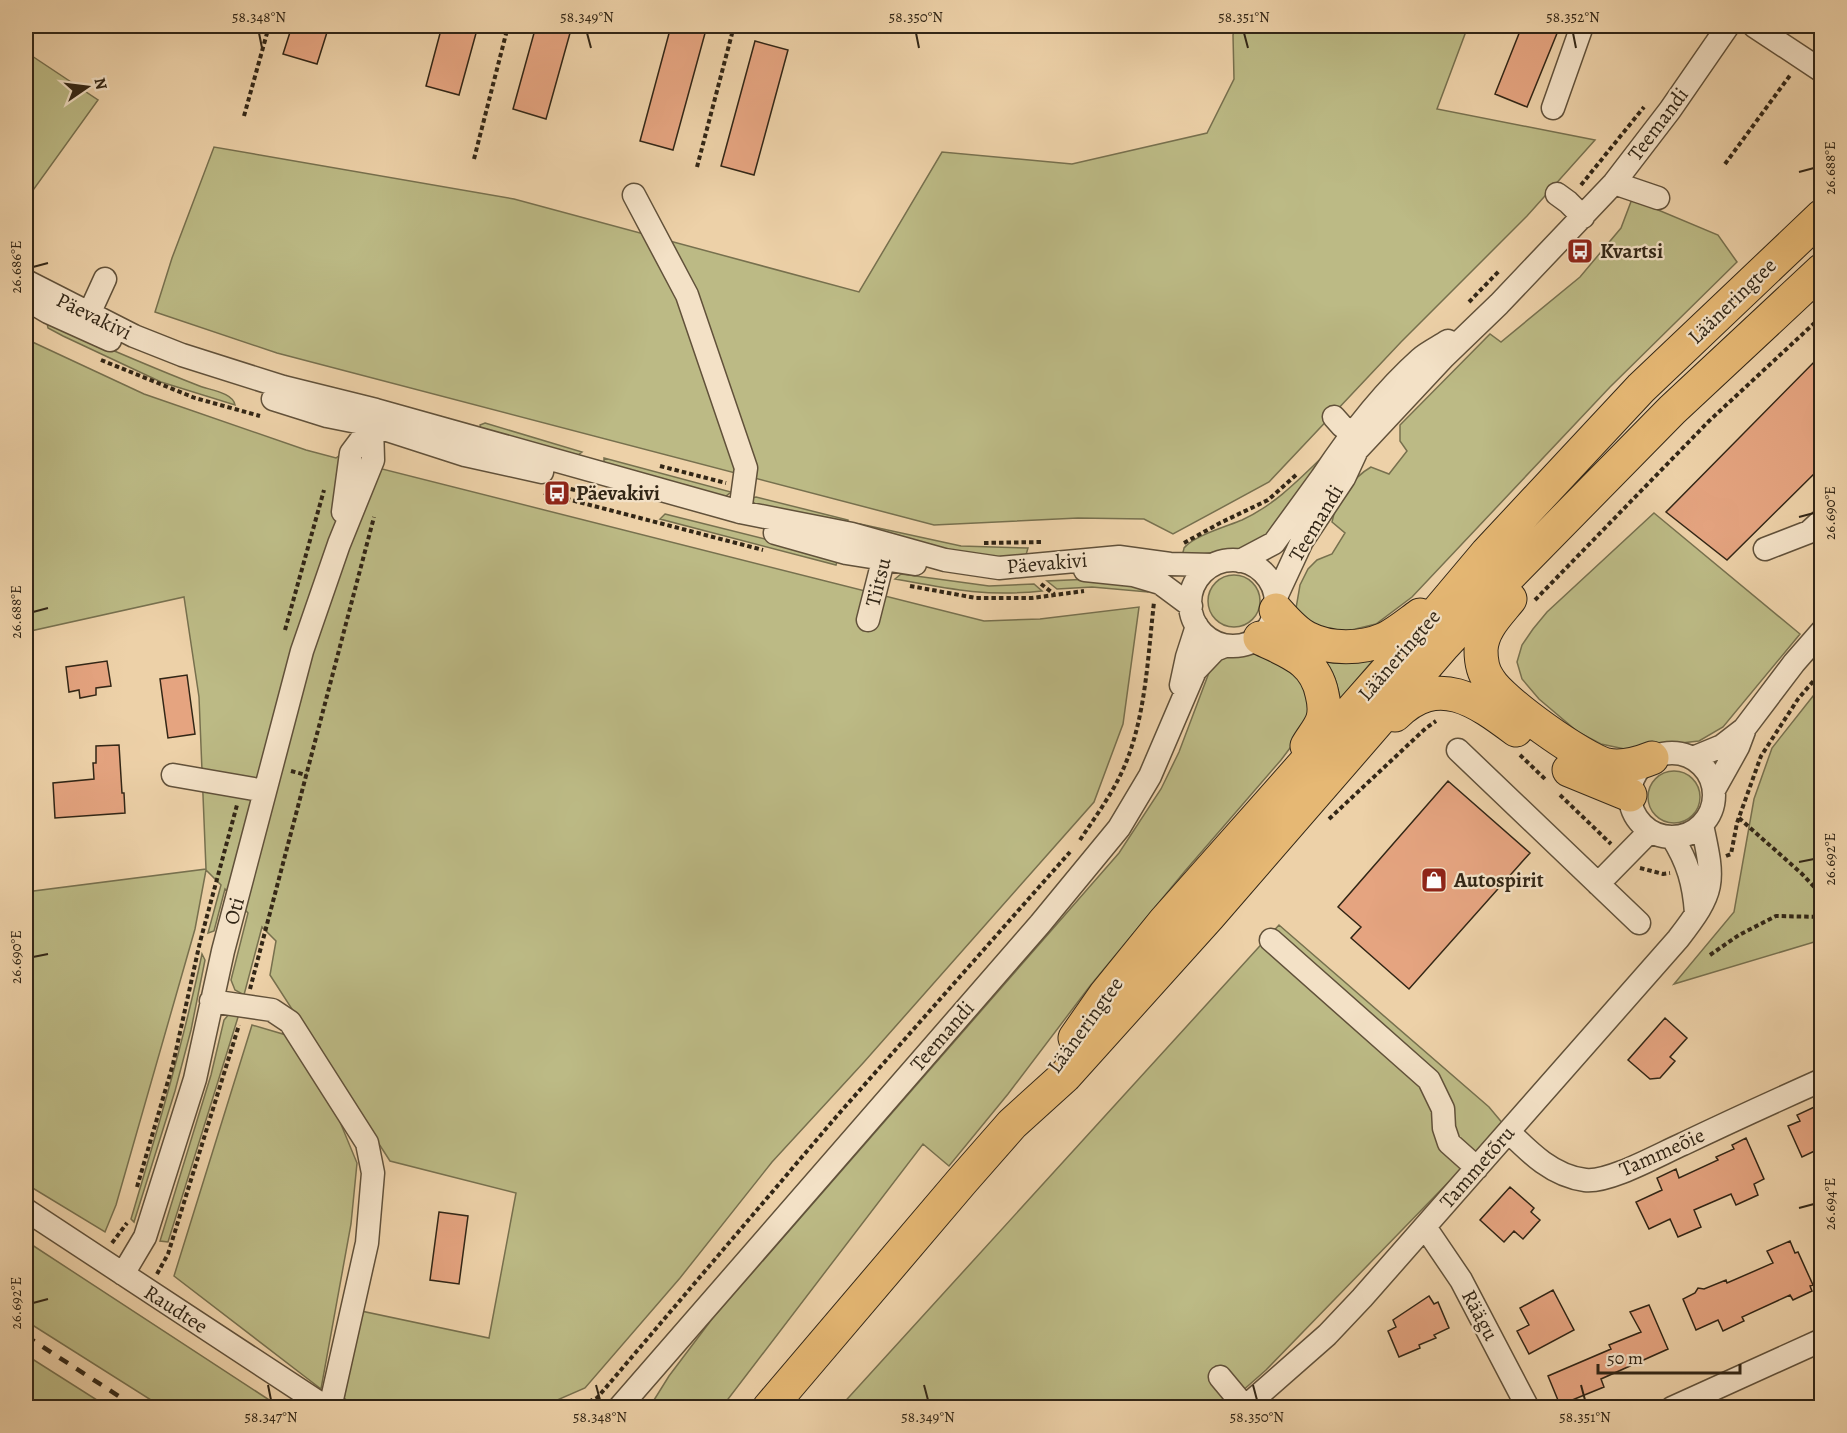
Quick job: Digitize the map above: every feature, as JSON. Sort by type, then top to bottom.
[{"type":"highway","name":"Lääneringtee","points":[[769,1407],[1012,1124],[1120,977],[1165,921],[1282,786],[1407,648],[1487,553],[1641,388],[1821,216]]},
{"type":"highway","name":"Lääneringtee","points":[[1012,1124],[1065,1076],[1324,786],[1444,645],[1672,410],[1821,270]]},
{"type":"highway","points":[[1610,472],[1492,622],[1484,635],[1481,650],[1483,668],[1489,682],[1503,696],[1568,745],[1588,757],[1608,765],[1631,766],[1652,758]]},
{"type":"highway","points":[[1276,603],[1291,626],[1307,638],[1330,646],[1363,646],[1386,639],[1432,606],[1458,577],[1487,553]]},
{"type":"highway","points":[[1260,638],[1292,653],[1312,669],[1320,684],[1324,705],[1323,720],[1282,786]]},
{"type":"highway","points":[[1324,786],[1402,708],[1433,694],[1450,693],[1473,700],[1507,723],[1564,768],[1630,795]]},
{"type":"street","points":[[1553,108],[1582,26]]},
{"type":"street","name":"Teemandi","points":[[1240,561],[1274,543],[1311,474],[1358,441],[1485,318],[1569,204],[1614,183],[1670,110],[1728,26]]},
{"type":"street","points":[[1754,26],[1785,34],[1814,66]]},
{"type":"street","points":[[1485,318],[1546,276],[1593,230],[1614,183],[1658,198]]},
{"type":"street","points":[[634,195],[687,295],[746,468],[740,513]]},
{"type":"street","points":[[89,314],[105,279]]},
{"type":"street","name":"Päevakivi","points":[[26,281],[134,336],[182,355],[374,418],[465,455],[657,500],[846,553],[884,560],[945,560],[999,568],[1119,557],[1161,582],[1194,616]]},
{"type":"street","name":"Päevakivi","points":[[26,299],[48,312],[113,342],[172,366],[327,416],[374,418],[740,513],[884,560]]},
{"type":"street","points":[[1334,417],[1358,441]]},
{"type":"street","name":"Oti","points":[[123,1274],[145,1237],[195,1079],[211,1001],[302,651],[339,544],[351,453],[374,418]]},
{"type":"street","name":"Teemandi","points":[[619,1407],[1040,924],[1119,828],[1150,776],[1178,707],[1199,666],[1215,650],[1225,646],[1249,644],[1260,638],[1273,621],[1276,603],[1302,541],[1344,478],[1358,441]]},
{"type":"street","points":[[1765,549],[1809,532],[1821,520]]},
{"type":"street","name":"Tiitsu","points":[[868,620],[884,560]]},
{"type":"street","name":"Teemandi","points":[[1178,707],[1194,616],[1190,599],[1194,585],[1202,574],[1213,565],[1227,561],[1240,561],[1253,565],[1264,573],[1272,584],[1276,603]]},
{"type":"street","name":"Päevakivi","points":[[1161,582],[1213,565]]},
{"type":"street","points":[[1194,616],[1204,635],[1225,646]]},
{"type":"street","points":[[1693,758],[1722,747],[1744,729],[1821,631]]},
{"type":"street","points":[[1714,790],[1738,747],[1744,729]]},
{"type":"street","points":[[1458,750],[1639,923]]},
{"type":"street","points":[[1598,884],[1626,856],[1661,834],[1692,833],[1710,815],[1714,803],[1714,790],[1711,778],[1704,767],[1693,758],[1679,753],[1665,753],[1652,758],[1635,774],[1630,795],[1633,810],[1640,822],[1661,834],[1700,866]]},
{"type":"street","points":[[173,776],[265,791]]},
{"type":"street","name":"Tammetõru","points":[[1253,1405],[1327,1335],[1678,939],[1696,915],[1710,884],[1700,866],[1702,825]]},
{"type":"street","points":[[1271,940],[1430,1080],[1443,1109],[1444,1128],[1449,1143],[1477,1168]]},
{"type":"street","points":[[211,1001],[272,1010],[290,1022],[367,1143],[373,1173],[367,1244],[328,1407]]},
{"type":"street","name":"Tammeõie","points":[[1509,1132],[1540,1161],[1573,1178],[1588,1180],[1601,1178],[1635,1166],[1821,1080]]},
{"type":"street","name":"Raudtee","points":[[26,1210],[328,1407]]},
{"type":"street","name":"Räägu","points":[[1425,1227],[1461,1280],[1528,1407]]},
{"type":"street","points":[[1672,1407],[1821,1340]]},
{"type":"street","name":"Teemandi","points":[[638,1407],[675,1345]]},
{"type":"street","points":[[1220,1377],[1253,1405]]},
{"type":"path","points":[[244,116],[269,26]]},
{"type":"path","points":[[474,159],[508,26]]},
{"type":"path","points":[[697,167],[734,26]]},
{"type":"path","points":[[1725,164],[1795,69],[1814,66]]},
{"type":"path","points":[[1569,204],[1646,104]]},
{"type":"path","points":[[1462,308],[1502,268]]},
{"type":"path","points":[[1528,607],[1709,420],[1821,316]]},
{"type":"path","points":[[92,356],[195,398],[268,418]]},
{"type":"path","points":[[654,465],[744,488]]},
{"type":"path","points":[[1079,841],[1109,795],[1126,762],[1139,724],[1161,582],[1180,545],[1268,500],[1311,474]]},
{"type":"path","points":[[540,492],[764,550]]},
{"type":"path","points":[[148,1291],[168,1254],[245,1006],[376,509]]},
{"type":"path","points":[[983,543],[1047,541]]},
{"type":"path","points":[[884,560],[976,598],[1032,598],[1089,590]]},
{"type":"path","points":[[1143,599],[1161,582]]},
{"type":"path","points":[[1507,723],[1499,736],[1626,856],[1641,868],[1663,874],[1700,866],[1731,854],[1739,818],[1761,756],[1798,699],[1821,671]]},
{"type":"path","points":[[1739,818],[1801,873],[1821,895]]},
{"type":"path","points":[[575,1407],[597,1398],[828,1126],[1072,850]]},
{"type":"path","points":[[1710,955],[1739,935],[1776,916],[1821,917]]},
{"type":"shaded area","points":[[1235,26],[1468,26],[1437,109],[1595,140],[1527,216],[1401,342],[1269,482],[1173,534],[1144,519],[1078,518],[934,525],[277,353],[155,312],[172,258],[214,147],[514,199],[859,292],[942,152],[1072,164],[1207,133],[1234,79],[1233,35]]},
{"type":"shaded area","points":[[26,52],[98,100],[26,200]]},
{"type":"shaded area","points":[[1632,199],[1718,235],[1737,262],[1610,387],[1412,597],[1376,624],[1339,633],[1314,625],[1295,614],[1300,585],[1308,569],[1317,560],[1332,554],[1345,533],[1332,522],[1341,498],[1351,484],[1371,467],[1389,474],[1407,451],[1400,441],[1400,425],[1490,334],[1501,342],[1580,277],[1621,228]]},
{"type":"shaded area","points":[[47,323],[179,378],[225,394],[235,405],[161,382],[63,336],[48,328]]},
{"type":"shaded area","points":[[26,339],[144,394],[306,450],[336,458],[340,455],[382,467],[382,469],[984,621],[1040,619],[1139,607],[1123,724],[1094,802],[864,1062],[772,1162],[680,1278],[585,1388],[539,1408],[357,1408],[344,1398],[361,1311],[489,1338],[516,1193],[390,1161],[270,975],[276,941],[262,927],[244,995],[235,990],[231,980],[248,913],[225,889],[214,931],[208,933],[221,885],[206,870],[195,929],[116,1205],[105,1232],[26,1184],[26,892],[206,869],[199,697],[184,597],[26,632]]},
{"type":"shaded area","points":[[485,423],[582,452],[578,455],[481,430],[480,425]]},
{"type":"shaded area","points":[[1335,445],[1267,539],[1245,548],[1181,557],[1184,548],[1195,539],[1242,520],[1268,505],[1292,486]]},
{"type":"shaded area","points":[[604,458],[731,492],[726,496],[718,497],[609,468]]},
{"type":"shaded area","points":[[756,497],[848,520],[847,525],[762,509],[752,501],[751,498]]},
{"type":"shaded area","points":[[1654,513],[1800,634],[1723,727],[1699,741],[1654,746],[1634,751],[1601,744],[1578,732],[1539,699],[1522,679],[1517,662],[1522,645],[1547,612]]},
{"type":"shaded area","points":[[665,514],[797,547],[837,561],[836,565],[660,519]]},
{"type":"shaded area","points":[[860,524],[961,546],[1028,548],[1026,555],[1008,558],[966,555],[860,527]]},
{"type":"shaded area","points":[[901,574],[989,586],[1034,584],[1042,591],[1003,593],[968,591],[895,579]]},
{"type":"shaded area","points":[[1229,575],[1239,575],[1253,582],[1260,601],[1253,620],[1239,627],[1229,627],[1219,623],[1212,616],[1208,606],[1208,596],[1212,586],[1219,579]]},
{"type":"shaded area","points":[[1092,579],[1150,588],[1148,592],[1092,587],[1057,589],[1047,581]]},
{"type":"shaded area","points":[[1380,652],[1340,699],[1333,675],[1319,655]]},
{"type":"shaded area","points":[[1235,653],[1254,653],[1290,664],[1310,696],[1308,715],[1299,736],[1281,760],[1090,986],[1008,1094],[949,1166],[923,1144],[722,1407],[649,1408],[669,1376],[712,1319],[1119,853],[1161,789],[1179,752],[1210,670],[1220,660]]},
{"type":"shaded area","points":[[1821,686],[1821,940],[1674,984],[1734,912],[1754,799],[1772,748]]},
{"type":"shaded area","points":[[1669,771],[1679,771],[1688,775],[1696,783],[1700,797],[1696,811],[1688,819],[1679,823],[1669,823],[1660,819],[1652,811],[1648,802],[1648,792],[1652,783],[1660,775]]},
{"type":"shaded area","points":[[1279,925],[1489,1107],[1504,1125],[1266,1370],[1224,1407],[839,1408]]},
{"type":"shaded area","points":[[202,954],[205,960],[191,1030],[175,1091],[134,1222],[131,1219],[178,1054]]},
{"type":"shaded area","points":[[230,1013],[239,1014],[168,1242],[160,1241],[211,1075],[224,1020]]},
{"type":"shaded area","points":[[252,1025],[286,1035],[333,1105],[357,1163],[351,1224],[321,1389],[174,1276]]},
{"type":"shaded area","points":[[26,1241],[280,1407],[162,1407],[26,1321]]},
{"type":"shaded area","points":[[26,1355],[108,1407],[26,1407]]},
{"type":"building","points":[[292,26],[329,26],[317,64],[283,54]]},
{"type":"building","points":[[442,26],[478,26],[459,95],[426,86]]},
{"type":"building","points":[[536,26],[572,26],[546,119],[513,109]]},
{"type":"building","points":[[671,26],[707,26],[673,150],[640,141]]},
{"type":"building","points":[[1522,26],[1560,26],[1527,107],[1495,94]]},
{"type":"building","points":[[755,41],[788,50],[754,175],[721,166]]},
{"type":"building","points":[[1821,355],[1821,467],[1727,560],[1666,512]]},
{"type":"building","points":[[107,661],[111,686],[96,688],[96,695],[80,698],[79,690],[69,692],[66,667]]},
{"type":"building","points":[[187,675],[195,734],[168,738],[160,679]]},
{"type":"building","points":[[119,745],[125,813],[55,818],[53,783],[94,779],[93,763],[96,763],[96,746]]},
{"type":"building","name":"Autospirit","points":[[1448,781],[1530,853],[1409,989],[1351,938],[1361,927],[1338,907]]},
{"type":"building","points":[[1665,1018],[1687,1038],[1670,1057],[1675,1061],[1660,1078],[1650,1079],[1628,1060]]},
{"type":"building","points":[[1821,1104],[1821,1148],[1802,1157],[1788,1126],[1800,1121],[1797,1115]]},
{"type":"building","points":[[1746,1138],[1764,1179],[1754,1184],[1758,1195],[1736,1205],[1731,1194],[1694,1210],[1701,1227],[1678,1237],[1670,1219],[1649,1229],[1636,1202],[1662,1190],[1657,1178],[1676,1169],[1679,1178],[1718,1160],[1716,1157],[1734,1149],[1732,1145]]},
{"type":"building","points":[[1510,1187],[1534,1208],[1531,1212],[1540,1220],[1523,1239],[1514,1231],[1504,1242],[1480,1220]]},
{"type":"building","points":[[439,1212],[468,1216],[459,1284],[430,1280]]},
{"type":"building","points":[[1790,1241],[1795,1253],[1798,1252],[1813,1285],[1810,1286],[1812,1291],[1793,1300],[1790,1295],[1742,1317],[1744,1321],[1723,1331],[1718,1320],[1696,1330],[1683,1299],[1695,1293],[1698,1288],[1704,1289],[1726,1280],[1727,1283],[1773,1263],[1767,1251]]},
{"type":"building","points":[[1553,1290],[1574,1330],[1529,1354],[1517,1331],[1529,1325],[1520,1308]]},
{"type":"building","points":[[1429,1296],[1434,1304],[1438,1302],[1449,1328],[1434,1335],[1436,1338],[1419,1345],[1420,1348],[1399,1357],[1388,1331],[1396,1327],[1393,1320]]},
{"type":"building","points":[[1649,1305],[1668,1349],[1601,1379],[1604,1387],[1560,1405],[1548,1376],[1611,1349],[1609,1345],[1641,1332],[1630,1312]]},
{"type":"railway","points":[[26,1336],[137,1408]]},
{"type":"place","name":"Kvartsi","points":[[1580,251]]},
{"type":"place","name":"Päevakivi","points":[[557,493]]},
{"type":"place","name":"Autospirit","points":[[1434,880]]}]
